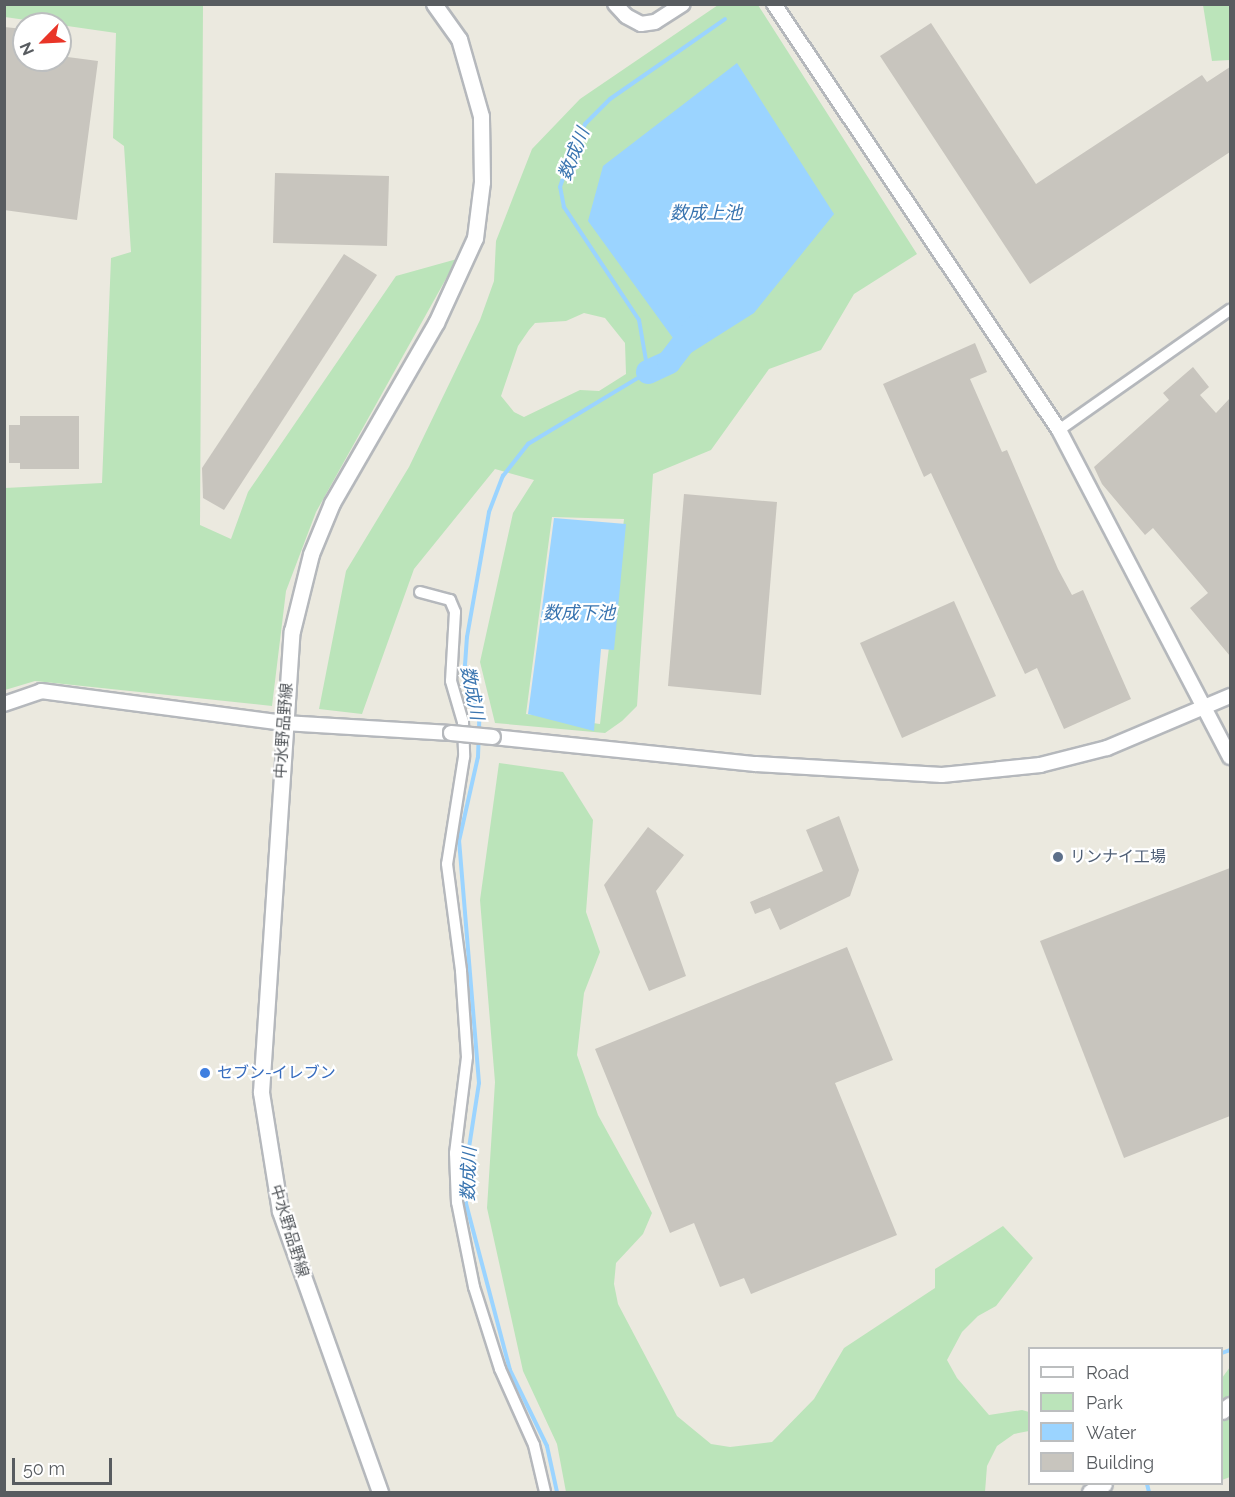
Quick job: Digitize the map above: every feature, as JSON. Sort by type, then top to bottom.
[{"type":"main road","name":"中水野品野線","points":[[380,1492],[280,1211],[267,1149],[261,1092],[284,723],[292,631],[311,554],[332,503],[436,323],[475,238],[482,182],[481,116],[459,39],[434,4]]},
{"type":"street","points":[[615,4],[626,16],[641,24],[655,22],[683,4]]},
{"type":"street","points":[[774,4],[1059,430],[1230,757]]},
{"type":"street","points":[[1059,430],[1230,310]]},
{"type":"street","points":[[420,592],[450,600],[454,612],[451,681],[463,722],[465,758],[447,864],[461,971],[467,1057],[455,1153],[457,1202],[474,1287],[500,1369],[534,1445],[545,1492]]},
{"type":"street","points":[[4,704],[41,691],[284,723],[451,733],[756,764],[942,775],[1040,765],[1107,748],[1230,696]]},
{"type":"green space","points":[[5,4],[203,5],[200,525],[231,539],[248,492],[396,276],[457,259],[316,512],[286,591],[272,706],[35,681],[5,690],[5,488],[102,483],[111,258],[131,252],[124,146],[113,138],[116,33],[72,27],[72,12],[12,12],[12,18],[5,17]]},
{"type":"green space","points":[[718,5],[758,5],[917,254],[854,294],[821,350],[769,369],[711,450],[653,474],[637,706],[622,721],[605,733],[495,723],[480,662],[513,513],[534,480],[495,469],[414,569],[362,714],[319,709],[346,571],[409,467],[480,320],[494,281],[496,241],[532,149],[580,99]],"holes":[[[584,313],[605,318],[625,343],[626,374],[599,391],[580,390],[524,417],[514,412],[501,396],[518,346],[529,330],[535,323],[566,321]],[[552,517],[624,519],[600,724],[526,714]]]},
{"type":"green space","points":[[1203,5],[1230,5],[1230,60],[1212,61]]},
{"type":"green space","points":[[499,763],[563,772],[593,820],[586,912],[600,952],[584,993],[577,1055],[598,1115],[652,1213],[643,1234],[616,1263],[614,1284],[618,1304],[677,1416],[711,1444],[730,1447],[772,1442],[814,1399],[844,1348],[935,1288],[935,1269],[1003,1226],[1033,1258],[996,1306],[978,1316],[962,1332],[947,1360],[957,1378],[989,1415],[1022,1410],[1028,1412],[1028,1431],[1014,1434],[997,1446],[987,1466],[985,1492],[566,1492],[557,1444],[523,1371],[487,1208],[495,1082],[480,900]]},
{"type":"green space","points":[[1230,1367],[1230,1477],[1223,1480],[1223,1377]]},
{"type":"water","name":"数成上池","points":[[737,63],[834,214],[754,313],[686,356],[588,221],[603,166]]},
{"type":"water","name":"数成下池","points":[[554,518],[626,524],[614,650],[601,649],[594,731],[528,714]]},
{"type":"building","points":[[931,23],[1036,184],[1202,75],[1207,82],[1230,67],[1230,152],[1030,284],[880,56]]},
{"type":"building","points":[[4,27],[12,28],[12,72],[72,72],[72,58],[98,61],[77,220],[4,210]]},
{"type":"building","points":[[275,173],[389,176],[387,246],[273,243]]},
{"type":"building","points":[[344,254],[377,275],[224,510],[203,498],[202,468]]},
{"type":"building","points":[[975,343],[987,372],[970,379],[1002,452],[1007,450],[1058,569],[1072,595],[1083,590],[1131,699],[1064,729],[1037,668],[1025,674],[931,473],[924,477],[883,384]]},
{"type":"building","points":[[1193,367],[1209,387],[1200,395],[1216,413],[1230,398],[1230,656],[1190,608],[1208,593],[1153,528],[1145,535],[1102,484],[1094,467],[1169,400],[1163,393]]},
{"type":"building","points":[[20,416],[79,416],[79,469],[20,469],[20,463],[9,463],[9,425],[20,425]]},
{"type":"building","points":[[684,494],[777,502],[761,695],[668,686]]},
{"type":"building","points":[[954,601],[996,696],[902,738],[860,643]]},
{"type":"building","points":[[839,816],[859,870],[850,896],[780,930],[770,908],[755,914],[750,902],[823,871],[806,830]]},
{"type":"building","points":[[648,827],[684,855],[656,891],[686,976],[649,991],[604,885]]},
{"type":"building","points":[[1230,868],[1230,1116],[1124,1158],[1040,941]]},
{"type":"building","points":[[847,947],[893,1060],[835,1083],[897,1235],[751,1294],[744,1278],[720,1287],[694,1223],[670,1233],[595,1049]]},
{"type":"waterway","name":"数成川","points":[[557,1492],[547,1446],[510,1370],[466,1204],[466,1167],[479,1083],[459,841],[478,757],[479,721],[465,665],[467,637],[489,512],[503,476],[528,444],[648,372],[639,320],[564,207],[560,187],[570,158],[585,124],[610,99],[725,19]]},
{"type":"waterway","points":[[648,372],[669,362],[696,327]]},
{"type":"waterway","points":[[1223,1353],[1230,1350]]},
{"type":"waterway","points":[[1147,1485],[1149,1492]]},
{"type":"place","name":"リンナイ工場","points":[[1058,857]]},
{"type":"place","name":"セブン-イレブン","points":[[205,1073]]}]
